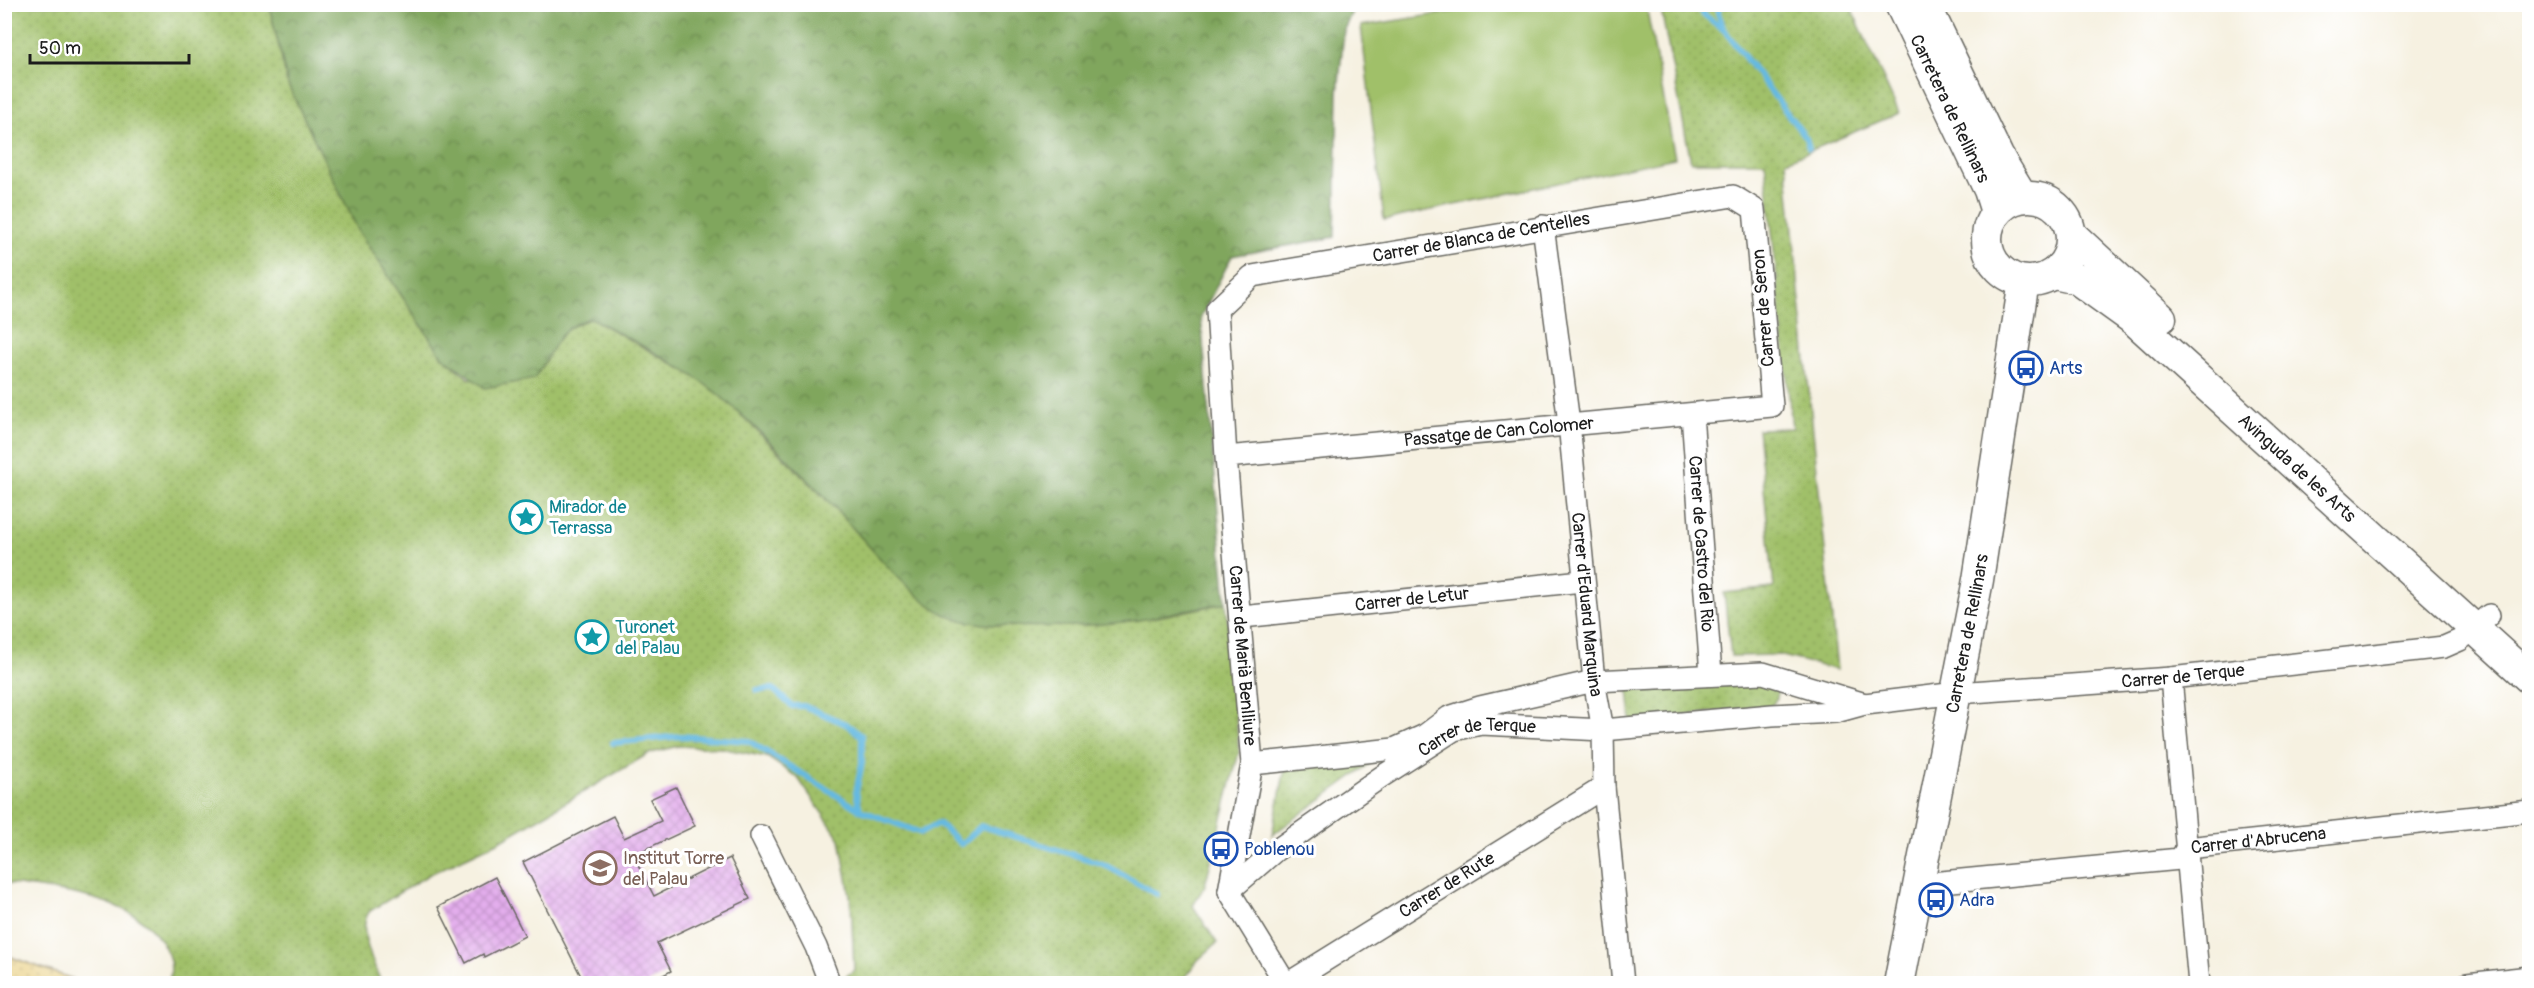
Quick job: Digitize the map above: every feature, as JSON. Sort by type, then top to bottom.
[{"type":"street","name":"Carretera de Rellinars","points":[[1900,4],[1989,190],[1996,212]]},
{"type":"street","name":"Carretera de Rellinars","points":[[1925,4],[1993,147],[2023,196]]},
{"type":"street","name":"Carrer de Blanca de Centelles","points":[[1217,309],[1252,276],[1733,196],[1754,209]]},
{"type":"street","points":[[2023,196],[2046,200],[2056,206],[2064,214],[2072,235],[2068,257],[2054,274],[2044,279],[2024,281],[2004,273],[1988,249],[1988,230],[1996,212],[2008,202],[2023,196]]},
{"type":"street","name":"Carrer de Seron","points":[[1754,209],[1772,406]]},
{"type":"street","name":"Carrer d'Eduard Marquina","points":[[1543,226],[1569,423],[1582,580],[1594,681],[1603,730],[1604,787],[1623,984]]},
{"type":"street","name":"Avinguda de les Arts","points":[[2072,235],[2482,622],[2529,680]]},
{"type":"street","name":"Avinguda de les Arts","points":[[2054,274],[2077,279],[2134,320],[2482,622],[2529,652]]},
{"type":"street","name":"Carretera de Rellinars","points":[[1899,984],[1921,884],[1978,580],[2024,281]]},
{"type":"street","name":"Carrer de Marià Benlliure","points":[[1217,309],[1226,457],[1242,617],[1252,764],[1229,891]]},
{"type":"street","name":"Passatge de Can Colomer","points":[[1226,457],[1569,423],[1772,406]]},
{"type":"street","name":"Carrer de Castro del Rio","points":[[1692,414],[1711,675]]},
{"type":"street","name":"Carrer de Letur","points":[[1242,617],[1582,580]]},
{"type":"street","name":"Carrer de Terque","points":[[1229,891],[1275,851],[1380,777],[1454,730],[1481,724],[1603,730],[1773,715],[1836,712],[1865,704],[1957,693],[2170,678],[2444,648],[2482,622]]},
{"type":"street","name":"Carrer de Terque","points":[[1252,764],[1394,749],[1425,735],[1449,717],[1480,707],[1594,681],[1763,673],[1865,704]]},
{"type":"street","points":[[1773,715],[1782,708],[1788,698],[1787,688],[1780,677]]},
{"type":"street","points":[[2170,678],[2199,984]]},
{"type":"street","name":"Carrer de Rute","points":[[1287,984],[1604,787]]},
{"type":"street","name":"Carrer d'Abrucena","points":[[1921,884],[2180,859],[2187,848],[2529,811]]},
{"type":"street","points":[[761,836],[816,947],[830,984]]},
{"type":"street","points":[[1229,891],[1287,984]]},
{"type":"street","points":[[2467,984],[2522,980]]},
{"type":"green space","points":[[5,5],[269,5],[288,85],[359,232],[442,356],[469,379],[555,342],[564,330],[591,318],[703,381],[728,402],[831,504],[904,583],[944,614],[973,622],[1006,625],[1098,624],[1153,618],[1226,603],[1239,752],[1205,885],[1193,906],[1217,943],[1198,960],[1180,983],[838,983],[854,970],[851,901],[840,839],[798,778],[767,757],[720,748],[678,746],[648,754],[500,841],[428,875],[370,911],[366,918],[365,937],[381,983],[168,983],[171,970],[167,952],[153,931],[137,917],[117,907],[72,893],[5,883]]},
{"type":"green space","points":[[269,5],[1355,5],[1344,30],[1338,94],[1335,237],[1232,256],[1201,317],[1226,603],[1155,617],[1084,625],[1004,626],[960,620],[944,614],[909,588],[807,479],[726,401],[678,366],[591,318],[579,322],[562,334],[534,379],[485,388],[442,356],[359,232],[288,85]]},
{"type":"green space","points":[[1497,5],[1646,5],[1675,158],[1384,220],[1361,26]]},
{"type":"green space","points":[[1660,5],[1850,5],[1899,113],[1786,161],[1837,670],[1779,655],[1731,656],[1724,593],[1774,588],[1758,429],[1792,428],[1765,162],[1691,162]]},
{"type":"green space","points":[[1760,678],[1777,687],[1777,699],[1771,706],[1631,721],[1628,688]]},
{"type":"green space","points":[[1375,760],[1272,835],[1285,768]]},
{"type":"sand","points":[[5,955],[73,979],[69,983],[5,983]]},
{"type":"building","points":[[676,787],[695,826],[633,855],[654,896],[730,858],[750,899],[657,943],[671,971],[646,984],[585,984],[523,862],[613,816],[624,838],[661,821],[650,799]]},
{"type":"building","points":[[495,877],[525,936],[484,957],[483,954],[466,963],[438,907]]},
{"type":"waterway","points":[[1696,4],[1702,13],[1725,31],[1806,138],[1809,148]]},
{"type":"waterway","points":[[1719,4],[1718,13],[1724,30]]},
{"type":"waterway","points":[[757,690],[773,689],[792,706],[804,706],[846,724],[862,736],[862,763],[856,792],[860,810]]},
{"type":"waterway","points":[[613,743],[681,736],[749,741],[860,810],[921,833],[938,823],[961,844],[981,826],[1103,864],[1157,894]]},
{"type":"place","name":"Arts","points":[[2026,368]]},
{"type":"place","name":"Mirador de Terrassa","points":[[526,517]]},
{"type":"place","name":"Turonet del Palau","points":[[592,637]]},
{"type":"place","name":"Poblenou","points":[[1221,849]]},
{"type":"place","name":"Institut Torre del Palau","points":[[600,868]]},
{"type":"place","name":"Adra","points":[[1936,900]]}]
